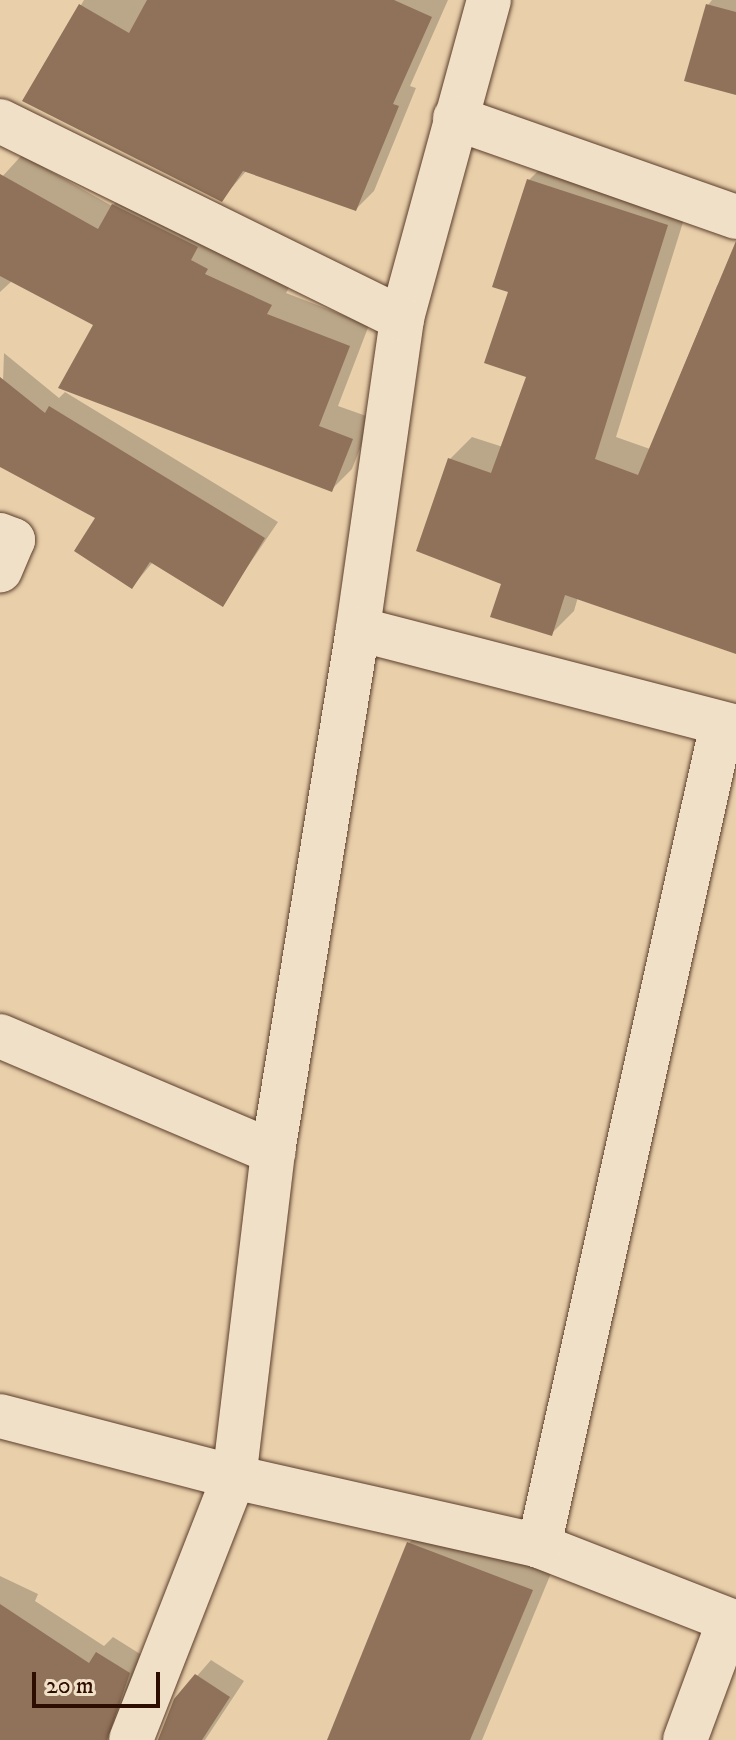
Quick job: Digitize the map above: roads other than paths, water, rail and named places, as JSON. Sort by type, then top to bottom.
[{"type":"street","points":[[131,1740],[234,1477],[273,1152],[358,629],[402,319],[455,118],[478,4]]},
{"type":"street","points":[[455,118],[736,217]]},
{"type":"street","points":[[0,121],[402,319]]},
{"type":"street","points":[[0,535],[13,540],[0,570]]},
{"type":"street","points":[[358,629],[729,726],[539,1546]]},
{"type":"street","points":[[0,1036],[273,1152]]},
{"type":"street","points":[[0,1416],[234,1477],[539,1546],[732,1622],[685,1740]]}]
